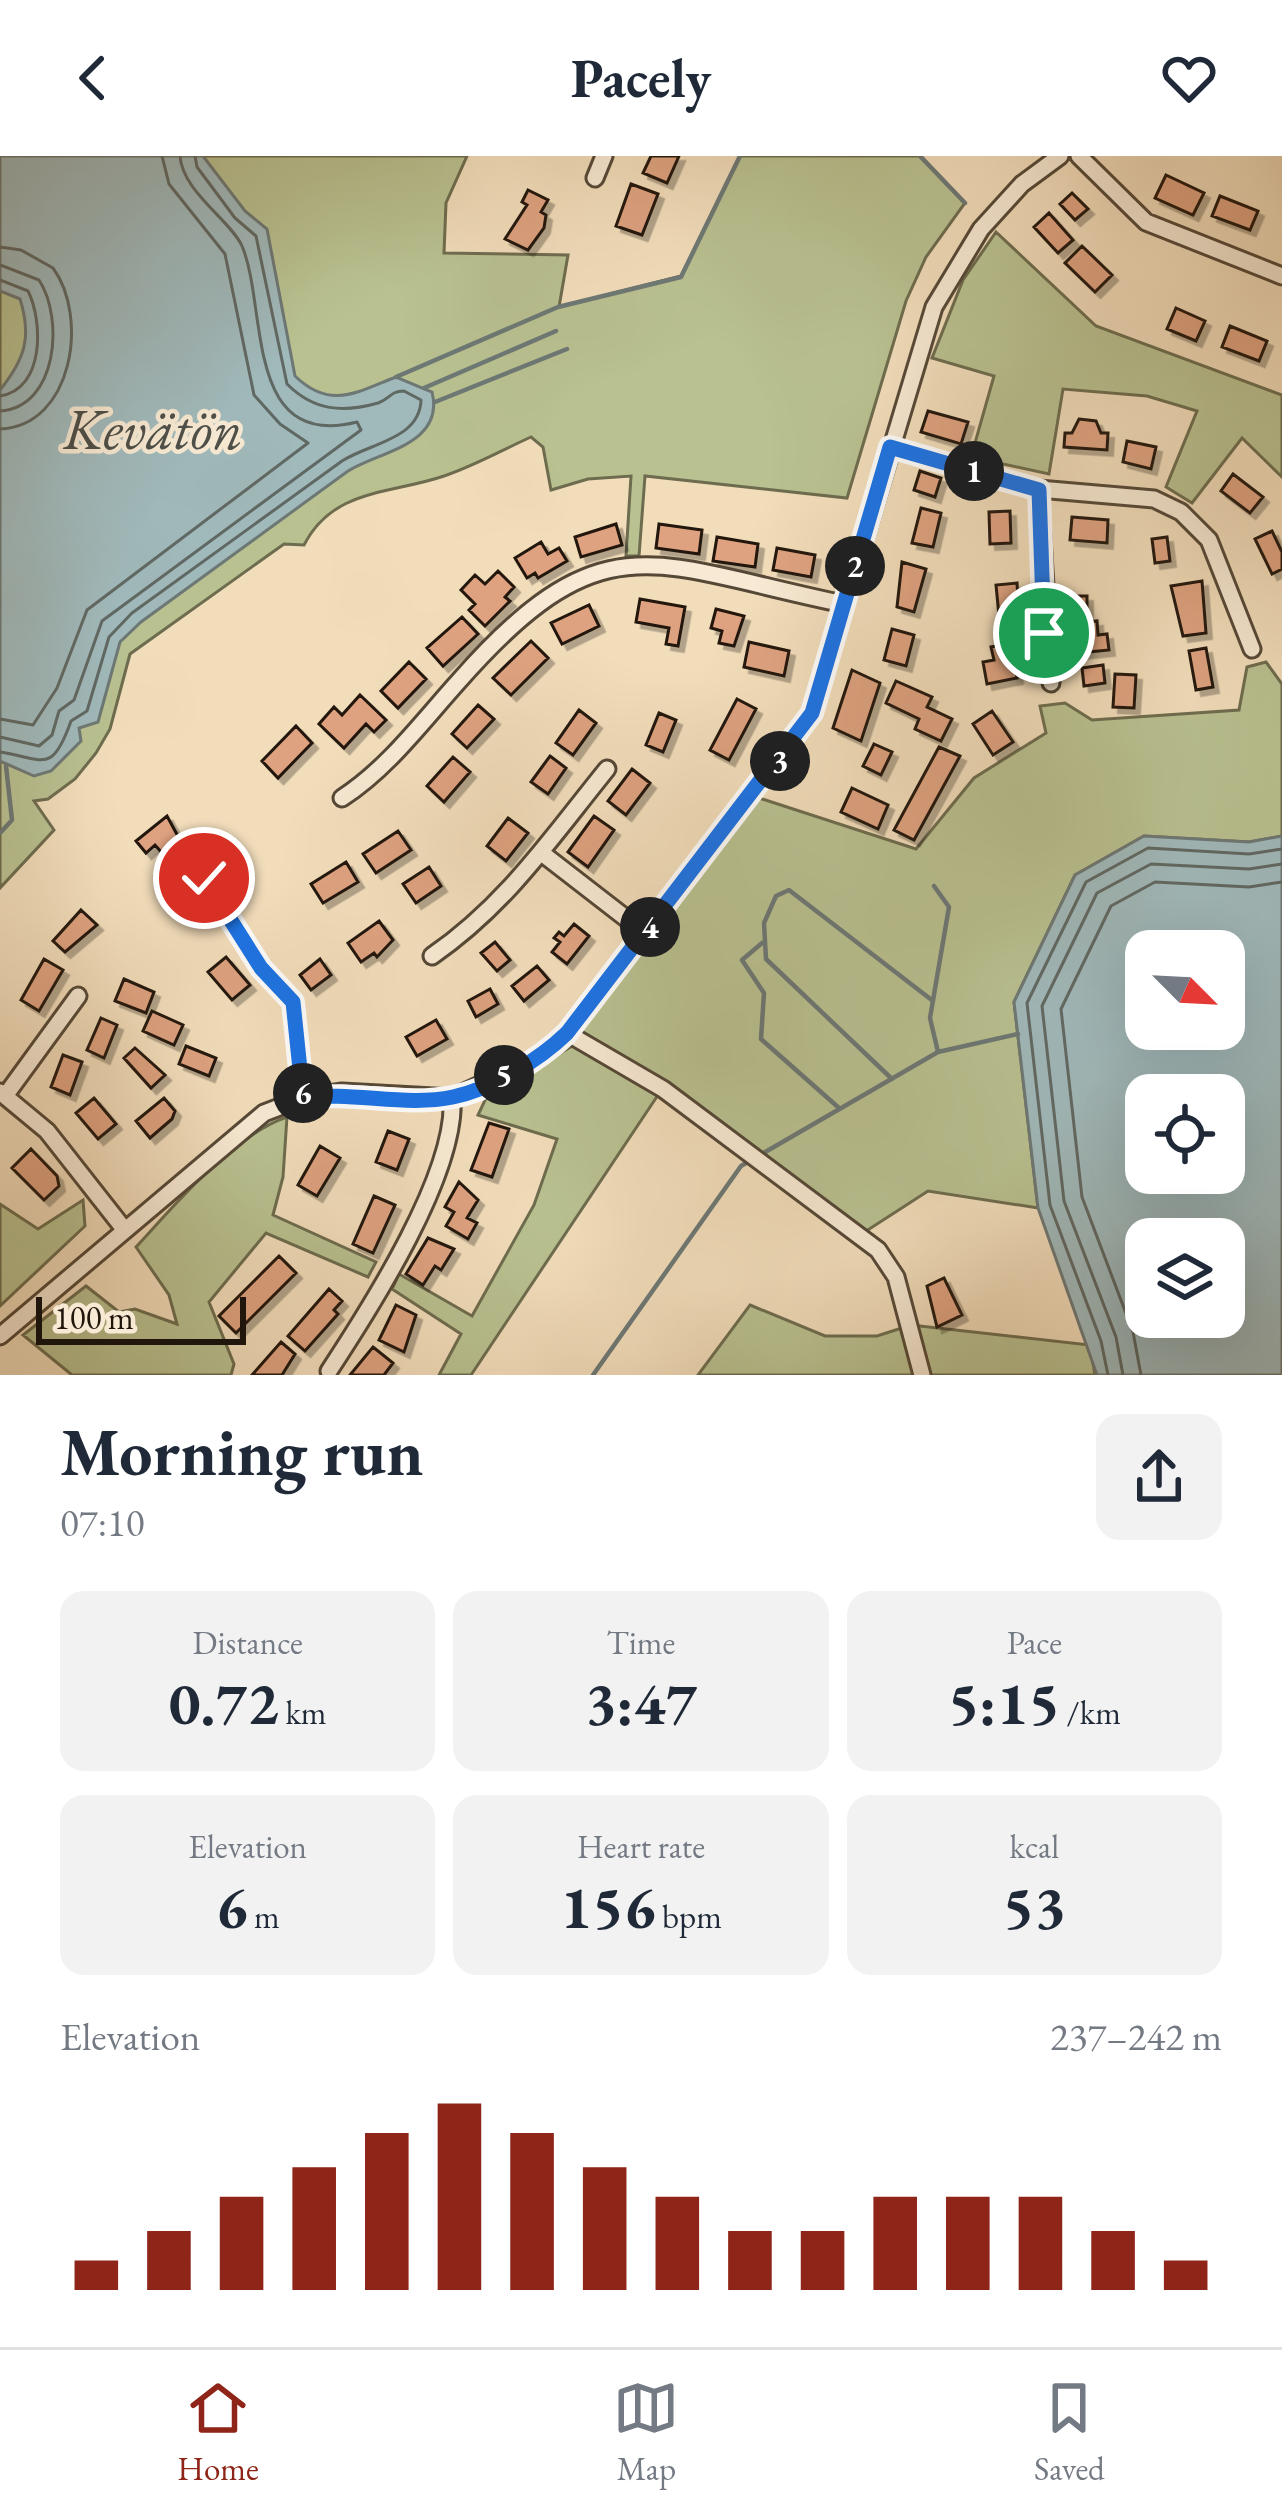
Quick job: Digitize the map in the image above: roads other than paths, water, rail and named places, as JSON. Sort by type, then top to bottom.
[{"type":"street","points":[[595,178],[604,156]]},
{"type":"street","points":[[0,1336],[264,1114],[303,1098],[341,1092],[452,1098],[531,1061],[567,1033],[812,713],[890,447],[950,274],[1022,184],[1060,156]]},
{"type":"street","points":[[1079,156],[1146,222],[1282,276]]},
{"type":"street","points":[[890,447],[1039,490],[1154,499],[1181,512],[1209,540],[1252,649]]},
{"type":"street","points":[[1039,490],[1051,683]]},
{"type":"street","points":[[342,798],[376,776],[468,670],[536,604],[584,575],[625,563],[670,566],[844,604]]},
{"type":"street","points":[[432,956],[504,899],[607,770]]},
{"type":"street","points":[[543,854],[645,932]]},
{"type":"street","points":[[204,878],[261,968],[293,1002],[303,1098]]},
{"type":"street","points":[[78,996],[3,1094],[47,1131],[124,1228]]},
{"type":"street","points":[[567,1033],[662,1089],[878,1250],[896,1276],[922,1375]]},
{"type":"street","points":[[328,1371],[356,1330],[446,1156],[452,1098]]},
{"type":"water","name":"Kevätön","points":[[0,156],[203,156],[245,211],[267,229],[295,376],[308,387],[333,395],[357,392],[396,377],[432,392],[433,410],[420,435],[348,471],[141,622],[120,642],[98,722],[79,728],[81,741],[51,771],[34,776],[0,761],[0,390],[20,358],[26,336],[20,299],[0,291]]},
{"type":"water","points":[[1144,836],[1249,842],[1282,836],[1282,1375],[1097,1375],[1038,1208],[1014,1002],[1075,875]]},
{"type":"waterway","points":[[396,377],[558,307],[681,277],[740,156]]},
{"type":"waterway","points":[[920,156],[965,203]]},
{"type":"waterway","points":[[424,388],[556,331]]},
{"type":"waterway","points":[[435,402],[567,349]]},
{"type":"waterway","points":[[0,833],[12,820],[6,766]]},
{"type":"waterway","points":[[934,886],[949,907],[930,1018],[938,1052]]},
{"type":"waterway","points":[[892,1079],[766,959],[764,923],[776,896],[789,890],[933,1001]]},
{"type":"waterway","points":[[762,943],[742,960],[764,993],[761,1039],[839,1108]]},
{"type":"waterway","points":[[593,1375],[741,1166],[938,1052],[1018,1034]]}]
